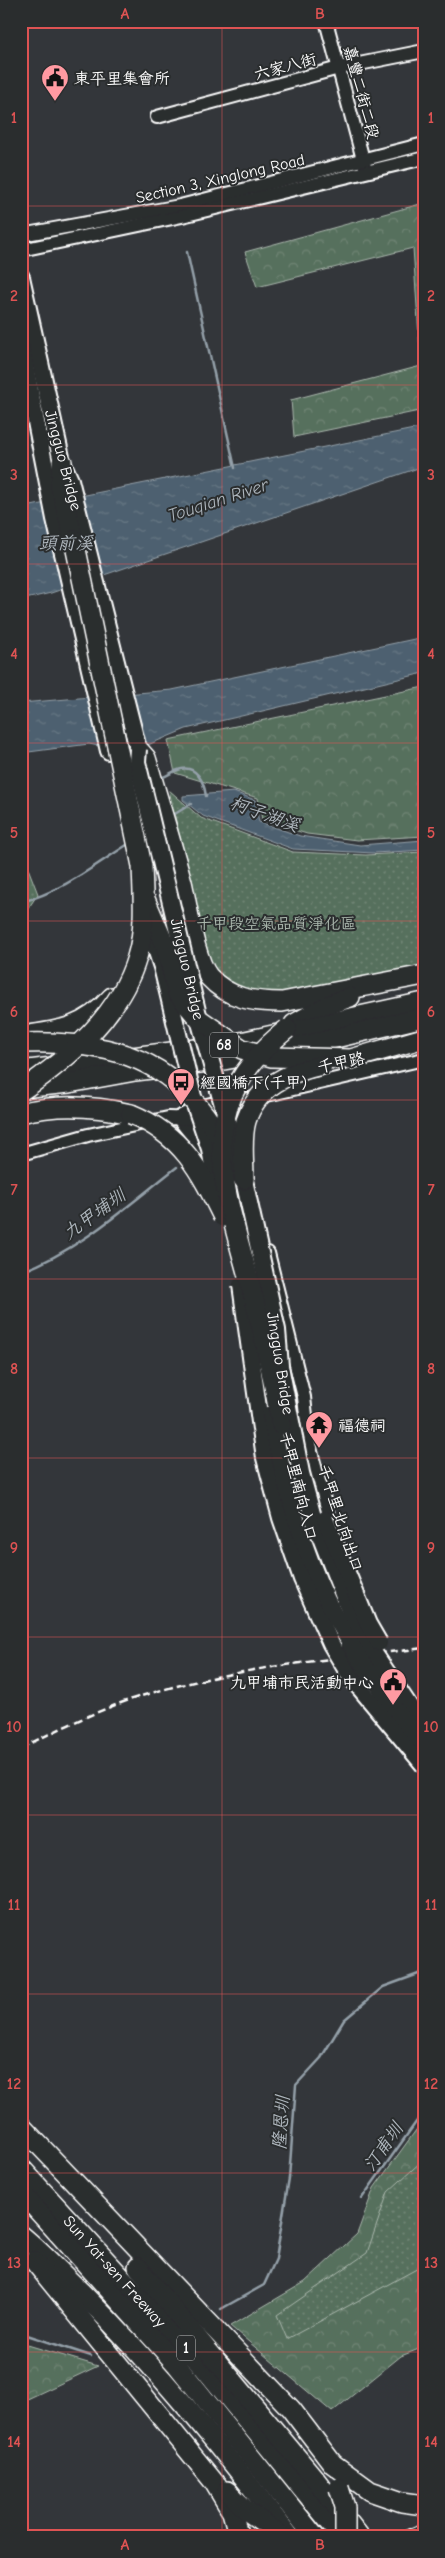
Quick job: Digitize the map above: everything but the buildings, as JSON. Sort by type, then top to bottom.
[{"type":"highway","points":[[21,1089],[50,1071],[87,1037],[119,998],[137,957],[144,912],[142,866],[60,486],[62,462]]},
{"type":"highway","points":[[138,750],[146,758],[149,767],[181,881],[200,962],[209,976],[223,989],[238,998],[260,1002],[282,1002],[424,977]]},
{"type":"highway","points":[[135,875],[166,948],[177,993],[199,1019],[236,1045],[272,1057],[351,1059]]},
{"type":"highway","points":[[21,1036],[71,1028],[86,1021],[115,994],[125,972],[136,919],[135,875]]},
{"type":"highway","points":[[304,1539],[271,1365],[224,1186],[222,1132],[228,1103],[240,1078],[253,1059],[287,1029],[328,1005],[353,996],[424,977]]},
{"type":"highway","name":"68","points":[[21,1071],[227,1044],[424,1002]]},
{"type":"highway","name":"68","points":[[21,1089],[136,1071],[224,1060],[314,1043],[424,1018]]},
{"type":"highway","points":[[244,1180],[246,1122],[253,1105],[267,1089],[282,1078],[302,1069],[351,1059],[424,1038]]},
{"type":"highway","points":[[21,1043],[50,1042],[94,1046],[125,1054],[151,1066],[176,1084],[216,1130],[244,1180]]},
{"type":"highway","points":[[21,1113],[63,1107],[96,1107],[132,1114],[148,1120],[182,1148],[198,1168],[223,1217]]},
{"type":"highway","points":[[21,2126],[291,2409],[333,2464],[370,2491],[402,2502],[424,2505]]},
{"type":"highway","name":"Sun Yat-sen Freeway","points":[[21,2168],[201,2364],[342,2537]]},
{"type":"highway","points":[[66,2174],[122,2248],[315,2479],[360,2537]]},
{"type":"highway","name":"Sun Yat-sen Freeway","points":[[21,2192],[178,2365],[315,2537]]},
{"type":"highway","points":[[21,2235],[104,2315],[154,2368],[205,2427],[290,2537]]},
{"type":"highway","points":[[21,2242],[35,2262],[214,2482],[232,2512],[239,2537]]},
{"type":"highway","points":[[291,2409],[325,2460],[339,2488],[345,2507],[345,2537]]},
{"type":"highway","points":[[214,2482],[267,2526],[284,2537]]},
{"type":"main road","name":"Jingguo Bridge","points":[[21,278],[62,462],[70,480],[138,750],[137,762],[199,1019],[244,1180],[277,1330],[280,1366],[301,1473],[313,1517],[355,1625],[424,1728]]},
{"type":"main road","name":"Jingguo Bridge","points":[[21,345],[55,519],[108,748],[135,875],[162,968],[195,1105],[210,1149],[223,1217],[241,1285],[281,1467],[304,1539],[327,1600],[379,1688],[424,1746]]},
{"type":"main road","points":[[241,1285],[245,1323],[268,1467],[281,1518],[302,1579],[331,1644],[350,1676],[424,1765]]},
{"type":"main road","points":[[277,1330],[317,1493],[327,1524],[368,1624],[403,1684],[424,1715]]},
{"type":"street","name":"嘉豐二街二段","points":[[326,21],[364,166]]},
{"type":"street","name":"六家八街","points":[[156,117],[339,68],[424,51]]},
{"type":"street","name":"Section 3, Xinglong Road","points":[[23,249],[182,216],[364,166],[424,144]]},
{"type":"street","name":"Section 3, Xinglong Road","points":[[21,234],[180,206],[364,166],[424,158]]},
{"type":"street","points":[[21,234],[23,249]]},
{"type":"street","name":"千甲路","points":[[21,1154],[88,1135],[168,1118],[178,1118],[192,1109],[220,1101],[236,1102],[424,1059]]},
{"type":"street","points":[[178,1118],[198,1143],[236,1247],[253,1316],[248,1357],[255,1430],[291,1563],[314,1619],[324,1624],[348,1614],[354,1597],[345,1560],[327,1517],[316,1475],[309,1444],[306,1407],[234,1118],[236,1102]]},
{"type":"street","points":[[205,1160],[216,1164],[234,1158],[241,1148]]},
{"type":"street","points":[[248,1357],[266,1348],[292,1350]]},
{"type":"street","points":[[251,1390],[300,1382]]},
{"type":"street","name":"千甲里北向出口","points":[[300,1382],[296,1415],[317,1510],[354,1606],[368,1624]]},
{"type":"street","name":"千甲里南向入口","points":[[251,1390],[266,1419],[276,1472],[294,1540],[329,1616],[331,1644]]},
{"type":"street","points":[[346,1635],[350,1659],[350,1676]]},
{"type":"street","points":[[350,1659],[424,1755]]},
{"type":"green space","points":[[424,203],[424,410],[294,437],[291,400],[421,366],[413,248],[257,287],[245,252]]},
{"type":"green space","points":[[424,687],[424,836],[357,840],[307,834],[262,820],[258,798],[175,773],[168,740]]},
{"type":"green space","name":"千甲段空氣品質淨化區","points":[[169,790],[201,818],[293,852],[366,855],[424,852],[424,974],[288,998],[237,990],[208,963]]},
{"type":"green space","points":[[21,850],[38,894],[21,919]]},
{"type":"green space","points":[[424,2119],[424,2347],[401,2356],[332,2412],[230,2326],[305,2282],[357,2234],[374,2188]]},
{"type":"green space","points":[[424,2159],[424,2265],[287,2339],[277,2315],[367,2253],[388,2192]]},
{"type":"green space","points":[[21,2343],[98,2366],[21,2402]]},
{"type":"water","name":"頭前溪","points":[[424,427],[424,466],[51,593],[21,600],[21,508]]},
{"type":"water","points":[[424,637],[424,673],[186,729],[150,744],[118,750],[89,744],[21,753],[21,703],[172,690]]},
{"type":"water","points":[[234,792],[255,800],[259,822],[300,836],[360,845],[424,840],[424,850],[374,853],[293,849],[203,816],[183,800],[183,796]]},
{"type":"waterway","points":[[187,252],[235,468]]},
{"type":"waterway","name":"柯子湖溪","points":[[160,778],[178,770],[190,769],[201,780],[206,796]]},
{"type":"waterway","points":[[170,817],[191,804]]},
{"type":"waterway","points":[[21,902],[64,885],[130,843]]},
{"type":"waterway","name":"九甲埔圳","points":[[21,1272],[84,1239],[177,1167]]},
{"type":"waterway","name":"隆恩圳","points":[[221,2309],[264,2285],[276,2259],[289,2178],[296,2085],[321,2058],[344,2020],[383,1987],[424,1972]]},
{"type":"waterway","name":"汀甫圳","points":[[362,2198],[424,2111]]},
{"type":"waterway","name":"隆恩圳","points":[[21,2333],[91,2356]]},
{"type":"railway","points":[[21,1748],[104,1710],[168,1688],[276,1666],[424,1648]]},
{"type":"place","name":"東平里集會所","points":[[55,102]]},
{"type":"place","name":"經國橋下(千甲)","points":[[181,1106]]},
{"type":"place","name":"福德祠","points":[[319,1449]]},
{"type":"place","name":"九甲埔市民活動中心","points":[[393,1706]]},
{"type":"water label","name":"Touqian River","points":[[218,500]]}]
